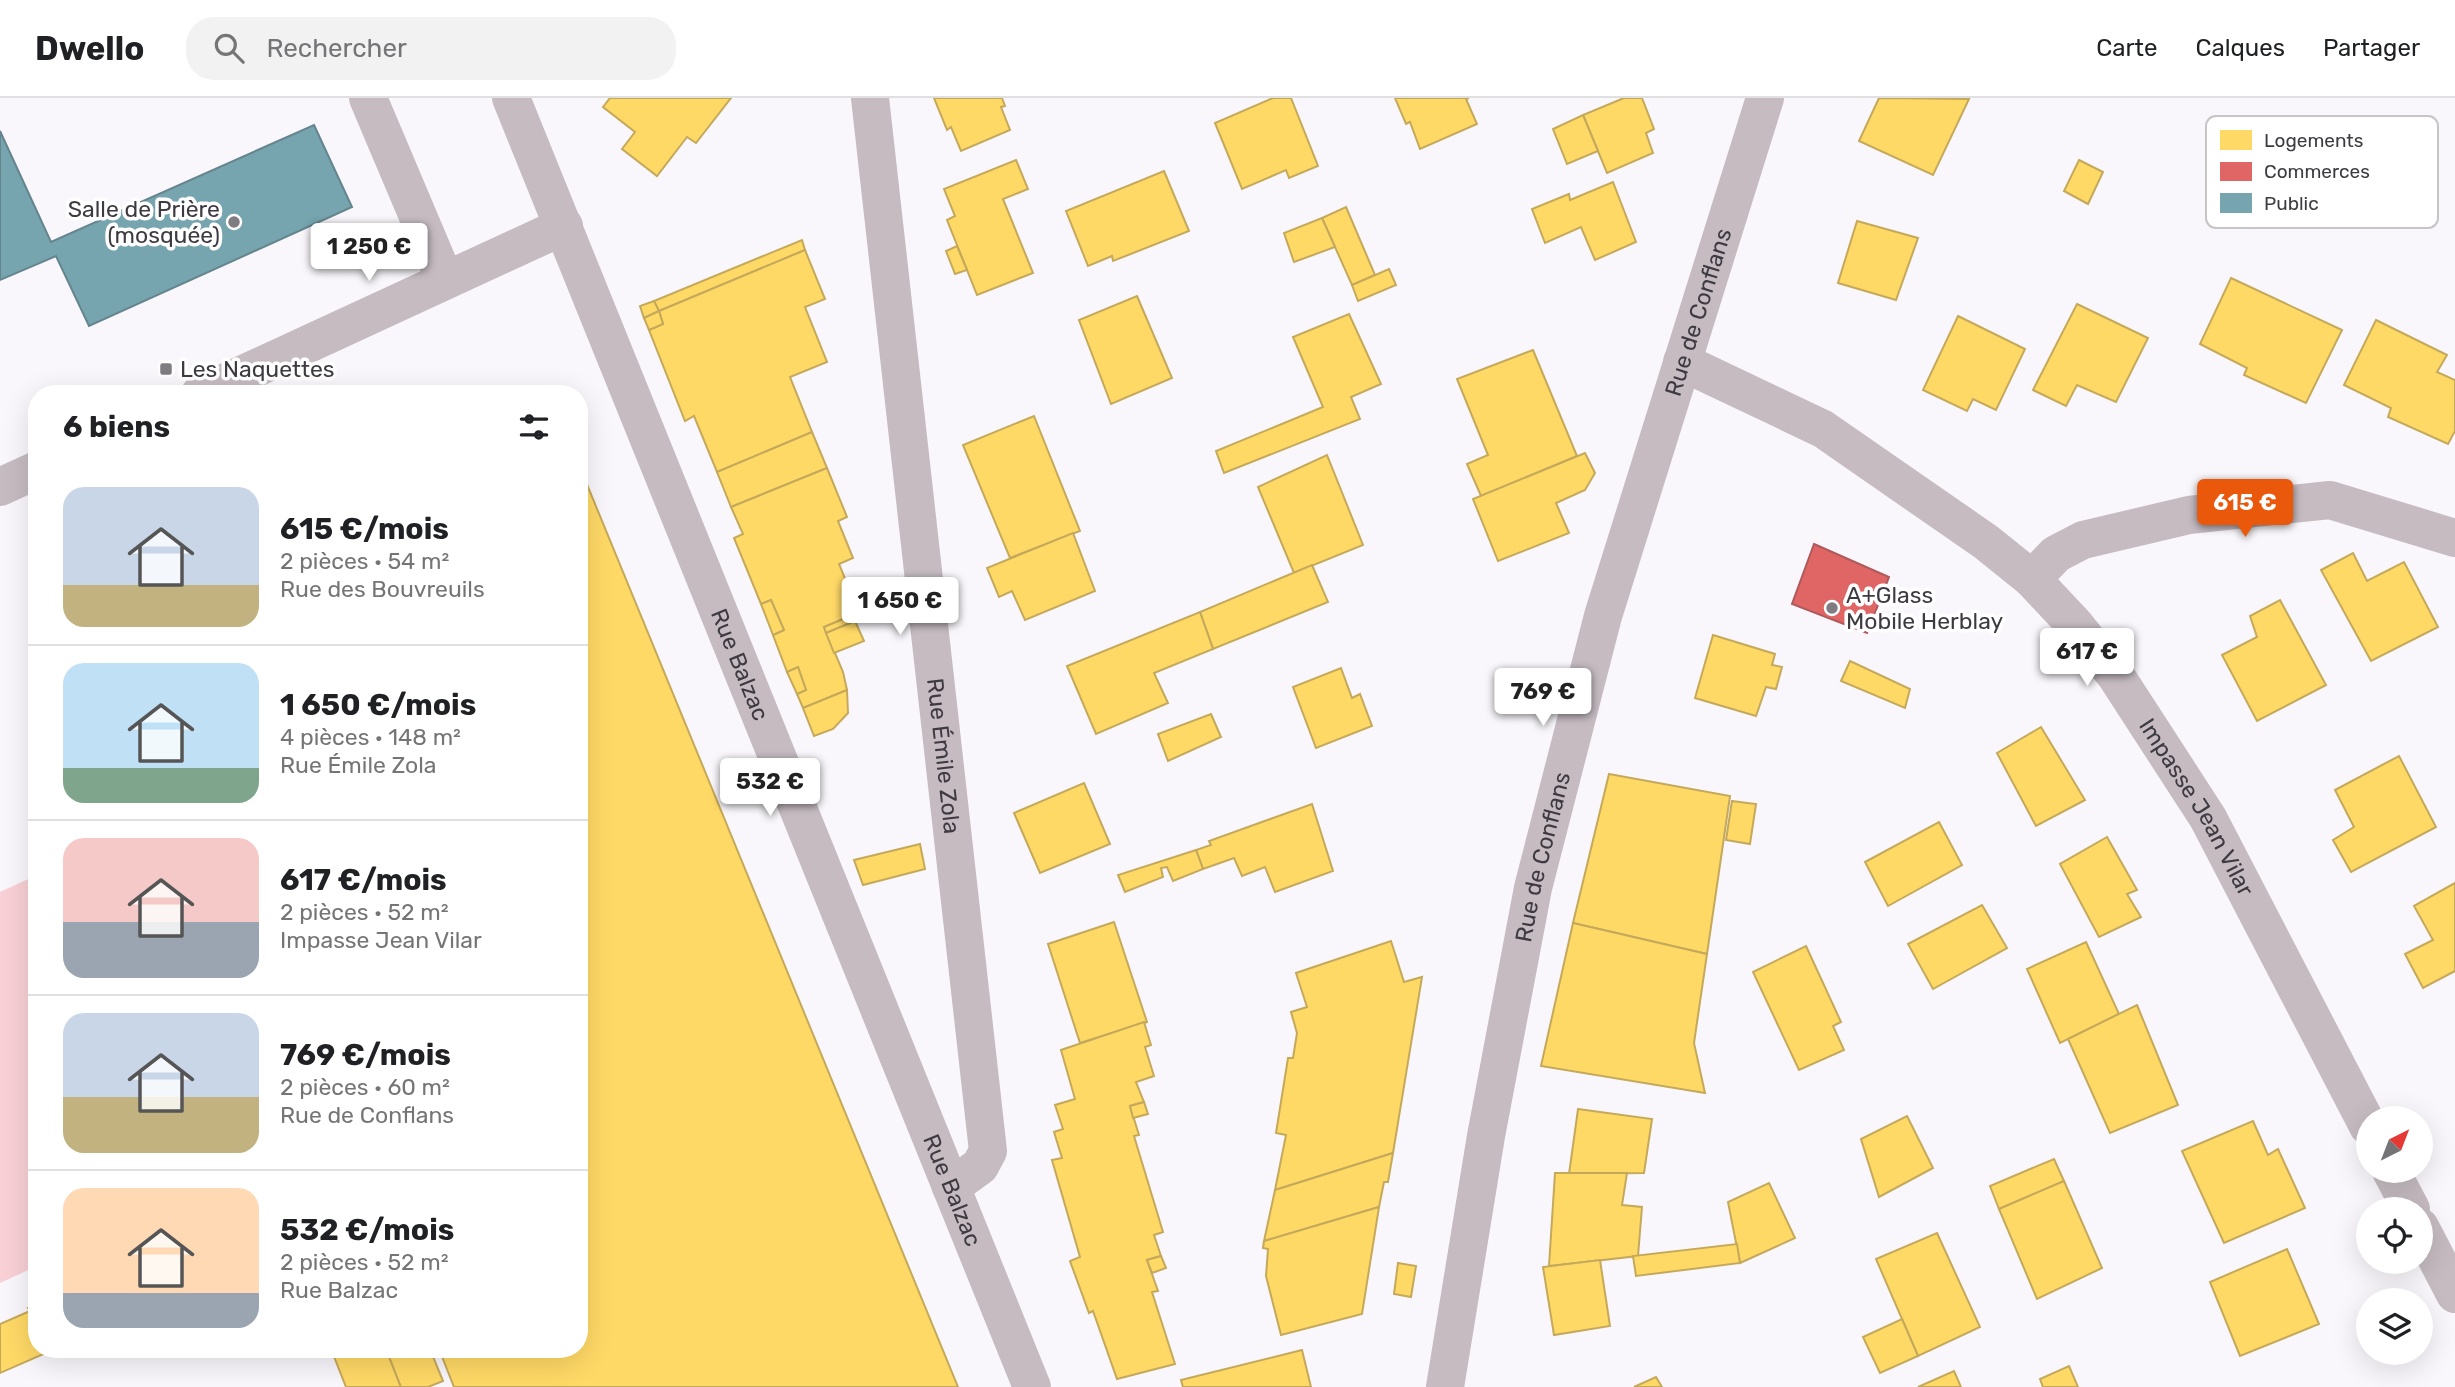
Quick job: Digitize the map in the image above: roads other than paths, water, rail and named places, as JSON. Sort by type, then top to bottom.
[{"type":"street","points":[[368,98],[445,281]]},
{"type":"street","name":"Rue Balzac","points":[[511,98],[1032,1387]]},
{"type":"street","name":"Rue Émile Zola","points":[[870,98],[988,1151],[980,1166],[951,1187]]},
{"type":"street","name":"Rue de Conflans","points":[[1445,1387],[1486,1136],[1533,888],[1603,617],[1765,98]]},
{"type":"street","points":[[220,385],[564,226]]},
{"type":"street","name":"Impasse Jean Vilar","points":[[1682,362],[1823,429],[1986,542],[2032,579],[2076,626],[2116,676],[2208,818],[2358,1106]]},
{"type":"street","points":[[0,487],[28,474]]},
{"type":"street","points":[[2032,579],[2056,554],[2083,540],[2189,515],[2330,500],[2455,538]]},
{"type":"street","points":[[2433,1252],[2455,1294]]},
{"type":"place","name":"Salle de Prière (mosquée)","points":[[234,222]]},
{"type":"place","name":"Les Naquettes","points":[[166,369]]},
{"type":"place","name":"A+Glass Mobile Herblay","points":[[1832,608]]}]
